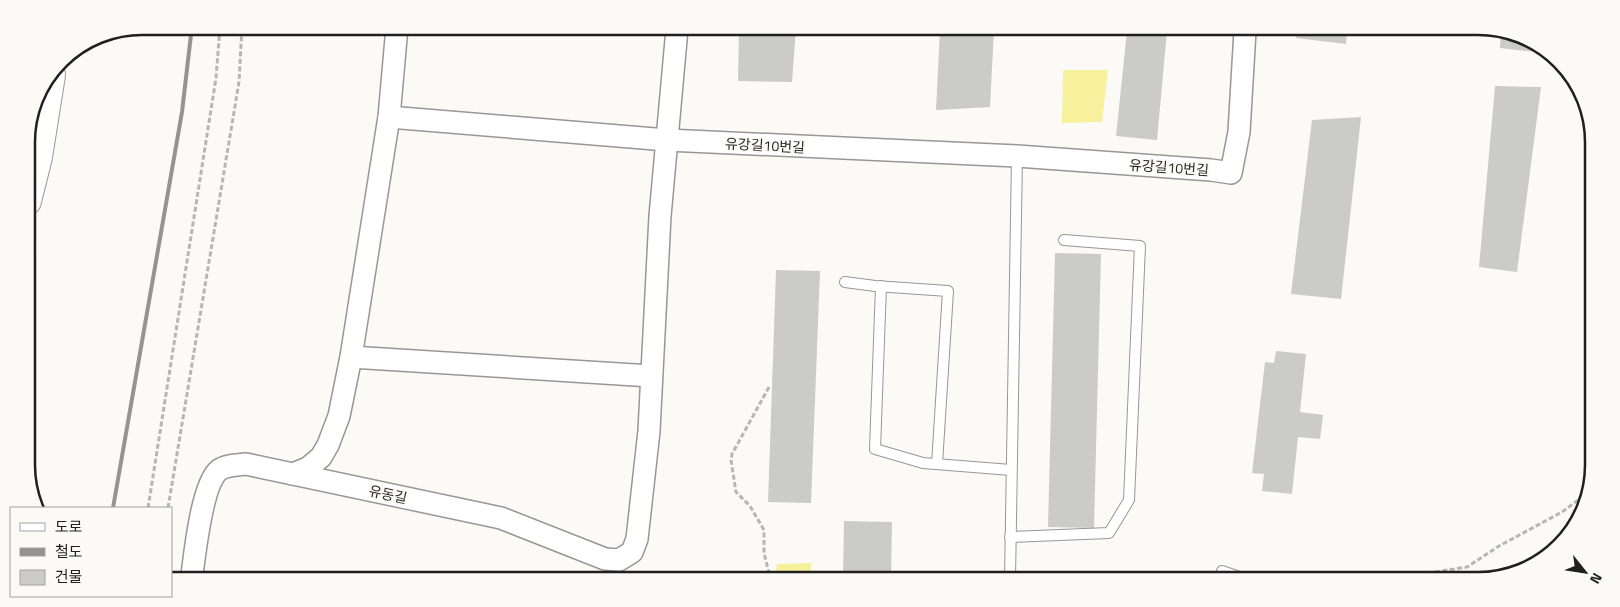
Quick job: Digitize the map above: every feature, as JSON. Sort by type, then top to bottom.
[{"type":"highway","points":[[35,169],[49,91]]},
{"type":"street","points":[[293,474],[308,468],[321,457],[328,445],[338,416],[350,357],[389,117],[396,35]]},
{"type":"street","name":"유동길","points":[[192,572],[200,521],[210,484],[219,470],[232,465],[246,464],[501,518],[605,559],[619,560],[632,552],[637,539],[649,431],[659,225],[676,35]]},
{"type":"street","name":"유강길10번길","points":[[389,117],[667,140],[1017,156],[1231,173],[1239,132],[1245,35]]},
{"type":"street","points":[[350,357],[651,376]]},
{"type":"lane","points":[[1010,572],[1017,156]]},
{"type":"lane","points":[[1010,537],[1109,533],[1129,500],[1140,246],[1064,240]]},
{"type":"lane","points":[[845,282],[948,291],[937,464]]},
{"type":"lane","points":[[881,286],[875,449],[923,463],[1011,470]]},
{"type":"path","points":[[148,507],[216,78],[219,35]]},
{"type":"path","points":[[168,507],[238,82],[241,35]]},
{"type":"path","points":[[769,387],[732,454],[731,460],[736,492],[750,506],[764,530],[764,553],[769,572]]},
{"type":"path","points":[[1434,572],[1467,567],[1499,546],[1562,512],[1579,500]]},
{"type":"shaded area","points":[[1063,70],[1108,70],[1102,122],[1062,123]]},
{"type":"shaded area","points":[[811,563],[811,572],[776,572],[777,564]]},
{"type":"building","points":[[739,35],[796,35],[792,82],[738,81]]},
{"type":"building","points":[[940,35],[994,35],[990,107],[936,110]]},
{"type":"building","points":[[1127,35],[1167,35],[1157,140],[1116,136]]},
{"type":"building","points":[[1296,35],[1347,35],[1346,44],[1296,38]]},
{"type":"building","points":[[1501,38],[1525,46],[1535,52],[1500,48]]},
{"type":"building","points":[[1495,86],[1541,87],[1517,272],[1479,267]]},
{"type":"building","points":[[1361,117],[1341,299],[1291,294],[1312,120]]},
{"type":"building","points":[[1055,253],[1101,254],[1094,528],[1048,527]]},
{"type":"building","points":[[776,270],[820,271],[811,503],[768,502]]},
{"type":"building","points":[[1276,351],[1306,354],[1300,412],[1323,415],[1320,439],[1298,437],[1292,494],[1262,491],[1264,474],[1252,473],[1265,362],[1274,363]]},
{"type":"building","points":[[844,521],[892,522],[891,572],[843,572]]},
{"type":"railway","points":[[113,507],[182,112],[191,35]]}]
